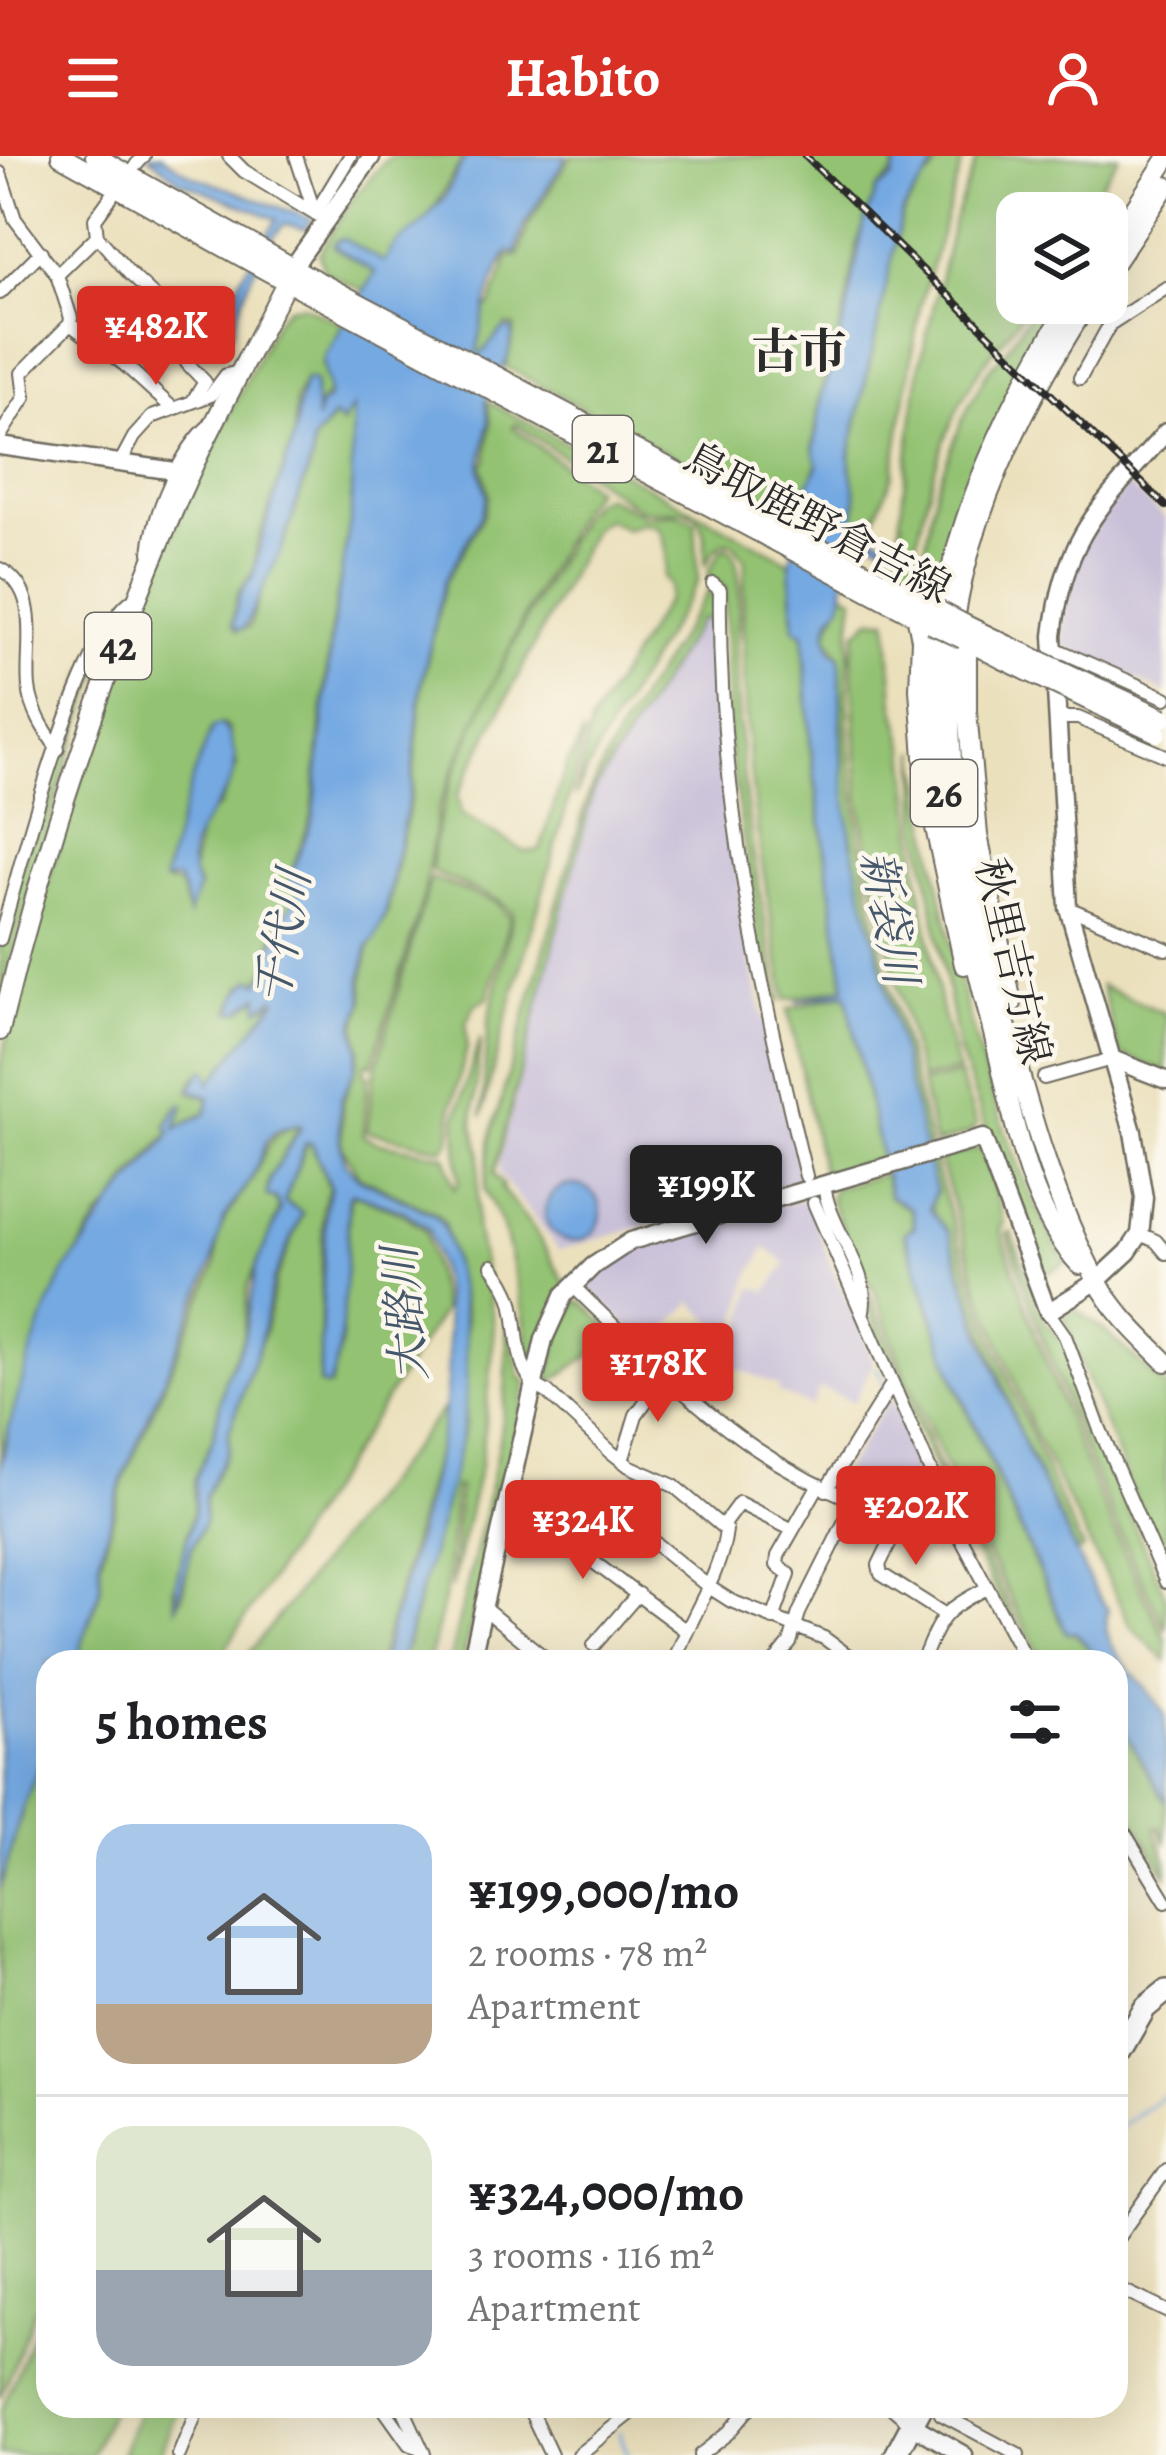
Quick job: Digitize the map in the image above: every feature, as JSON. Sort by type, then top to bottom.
[{"type":"highway","points":[[1128,2037],[1145,2008],[1166,1990]]},
{"type":"highway","points":[[896,2455],[923,2418]]},
{"type":"main road","name":"鳥取鹿野倉吉線","points":[[62,156],[177,211],[964,635],[1164,721]]},
{"type":"main road","name":"鳥取鹿野倉吉線","points":[[95,156],[177,211]]},
{"type":"main road","points":[[1128,218],[1166,160]]},
{"type":"main road","points":[[1128,243],[1166,186]]},
{"type":"main road","name":"42","points":[[0,1031],[78,756],[138,597],[241,371],[298,278]]},
{"type":"main road","name":"秋里吉方線","points":[[1059,324],[1025,386],[968,512],[949,579],[938,646],[936,698],[950,841],[970,942],[1037,1190],[1075,1259],[1166,1362]]},
{"type":"main road","name":"秋里吉方線","points":[[1076,324],[1039,390],[986,505],[957,604],[952,657],[955,759],[966,847],[1001,1008],[1055,1193],[1097,1281]]},
{"type":"main road","points":[[922,610],[919,689],[926,785],[952,924],[991,1070],[1017,1129]]},
{"type":"main road","points":[[964,635],[978,835],[1042,1154]]},
{"type":"street","points":[[229,156],[244,171],[314,214]]},
{"type":"street","points":[[296,156],[314,214]]},
{"type":"street","points":[[314,214],[350,156]]},
{"type":"street","points":[[298,278],[372,156]]},
{"type":"street","points":[[0,172],[15,219],[57,275],[70,311],[70,324],[22,373],[25,397],[0,435]]},
{"type":"street","points":[[111,197],[95,219],[97,236],[188,328],[187,363],[205,382],[194,399]]},
{"type":"street","points":[[57,275],[97,236]]},
{"type":"street","points":[[0,293],[41,252]]},
{"type":"street","points":[[1080,379],[1110,325],[1166,288]]},
{"type":"street","points":[[70,324],[171,407]]},
{"type":"street","points":[[119,465],[146,422],[171,407],[211,394],[226,375],[241,371]]},
{"type":"street","points":[[149,573],[152,526],[176,471],[193,439],[217,419]]},
{"type":"street","points":[[1048,1312],[1097,1281],[1129,1252],[1140,1234],[1144,1210],[1142,1172],[1068,908],[1054,649],[1058,592],[1071,552],[1112,489],[1164,440]]},
{"type":"street","points":[[0,446],[176,471]]},
{"type":"street","points":[[0,569],[16,581],[24,599],[32,641],[28,683],[33,706],[58,748]]},
{"type":"street","points":[[713,584],[720,590],[723,734],[742,880],[768,1022],[806,1176]]},
{"type":"street","points":[[0,939],[85,669],[122,605],[138,597]]},
{"type":"street","points":[[1054,649],[1164,721]]},
{"type":"street","points":[[1057,718],[1078,718],[1166,756]]},
{"type":"street","points":[[1068,908],[1166,949]]},
{"type":"street","points":[[1044,1078],[1112,1059],[1166,1080]]},
{"type":"street","points":[[473,1650],[544,1339],[564,1294],[593,1266],[631,1241],[983,1138],[1048,1312],[1065,1336],[1166,1582]]},
{"type":"street","points":[[830,1183],[842,1241],[861,1277],[863,1312]]},
{"type":"street","points":[[814,1203],[954,1525],[1021,1650]]},
{"type":"street","points":[[1140,1234],[1166,1252]]},
{"type":"street","points":[[492,1266],[511,1298],[521,1363],[533,1385],[548,1392],[622,1461],[674,1486],[722,1526],[727,1537],[678,1650]]},
{"type":"street","points":[[573,1286],[664,1375],[746,1445],[854,1503],[902,1518],[954,1525]]},
{"type":"street","points":[[622,1461],[637,1415],[664,1375]]},
{"type":"street","points":[[773,1619],[789,1574],[776,1562],[791,1529],[892,1384]]},
{"type":"street","points":[[509,1493],[576,1550],[686,1630]]},
{"type":"street","points":[[593,1500],[709,1587],[841,1650]]},
{"type":"street","points":[[722,1526],[739,1503],[791,1529]]},
{"type":"street","points":[[784,1650],[854,1503]]},
{"type":"street","points":[[902,1518],[879,1565],[881,1574],[944,1614]]},
{"type":"street","points":[[928,1650],[944,1614],[987,1588]]},
{"type":"street","points":[[594,1645],[638,1594]]},
{"type":"street","points":[[481,1606],[535,1650]]},
{"type":"street","points":[[1128,1839],[1166,1901]]},
{"type":"street","points":[[1128,2223],[1166,2170]]},
{"type":"street","points":[[1128,2293],[1166,2311]]},
{"type":"street","points":[[179,2455],[194,2418]]},
{"type":"street","points":[[391,2418],[409,2444],[423,2453]]},
{"type":"street","points":[[407,2418],[423,2453]]},
{"type":"street","points":[[534,2418],[551,2455]]},
{"type":"street","points":[[578,2455],[625,2418]]},
{"type":"street","points":[[700,2455],[741,2418]]},
{"type":"street","points":[[928,2418],[964,2455]]},
{"type":"street","points":[[932,2418],[1018,2455]]},
{"type":"shaded area","points":[[1126,484],[1166,519],[1166,693],[1066,648],[1062,640],[1065,605],[1083,544]]},
{"type":"shaded area","points":[[702,618],[713,621],[721,746],[751,965],[802,1182],[559,1250],[499,1173],[501,1156],[593,792]]},
{"type":"shaded area","points":[[807,1198],[873,1363],[854,1402],[820,1388],[811,1407],[778,1392],[779,1386],[732,1366],[753,1287],[767,1291],[787,1263],[765,1248],[749,1278],[734,1342],[692,1302],[649,1348],[585,1285],[615,1258],[651,1241]]},
{"type":"shaded area","points":[[891,1397],[945,1516],[942,1521],[860,1497],[835,1484]]},
{"type":"green space","points":[[390,156],[464,156],[430,213],[384,262],[344,239],[336,241],[334,247],[375,273],[363,291],[324,271],[319,254],[353,198]]},
{"type":"green space","points":[[571,156],[897,156],[893,173],[876,190],[857,244],[845,313],[820,395],[813,450],[818,458],[794,521],[506,367],[515,327],[507,325],[481,353],[477,351],[484,310],[491,305],[506,262],[509,256],[518,256],[528,225]]},
{"type":"green space","points":[[940,156],[964,156],[920,306],[893,475],[870,531],[854,524],[857,503],[850,457],[903,214]]},
{"type":"green space","points":[[978,156],[1119,156],[1096,192],[996,192],[996,324],[1014,324],[979,371],[953,419],[934,470],[911,576],[894,574],[919,368],[954,220]]},
{"type":"green space","points":[[302,305],[343,324],[322,364],[329,392],[319,405],[316,421],[315,381],[305,379],[296,399],[294,437],[257,544],[254,570],[238,592],[232,624],[237,631],[249,627],[285,542],[314,441],[334,417],[342,424],[353,407],[351,515],[330,636],[312,815],[288,880],[289,888],[301,887],[274,935],[267,967],[258,981],[252,979],[242,986],[230,1010],[241,1011],[258,997],[259,1009],[276,1000],[209,1084],[208,1071],[202,1070],[192,1081],[189,1092],[209,1098],[206,1112],[177,1128],[184,1105],[176,1107],[166,1126],[170,1132],[99,1217],[56,1288],[4,1442],[0,1468],[0,1067],[16,1001],[71,807],[139,616],[204,465],[275,322],[288,307]],"holes":[[[221,724],[228,727],[237,766],[219,807],[204,818],[199,830],[192,873],[199,887],[188,915],[181,885],[165,882],[164,876],[210,732]]]},
{"type":"green space","points":[[1023,324],[1055,324],[938,595],[918,585],[936,488],[963,418],[988,370]]},
{"type":"green space","points":[[487,401],[790,562],[794,628],[803,634],[810,747],[844,987],[786,1000],[752,782],[744,672],[745,561],[733,543],[725,542],[705,566],[705,537],[698,517],[683,511],[639,509],[516,424],[513,427],[519,432],[595,489],[528,608],[451,774],[438,809],[424,895],[372,1065],[367,1063],[363,1072],[368,1075],[363,1135],[446,1156],[454,1188],[459,1184],[456,1118],[480,1038],[473,1124],[480,1151],[476,1226],[494,1324],[480,1466],[451,1588],[459,1488],[455,1487],[446,1590],[432,1650],[405,1650],[465,1426],[466,1315],[444,1222],[437,1214],[359,1176],[342,1147],[342,1105],[358,1062],[356,1026],[364,1001],[369,948],[387,914],[412,791],[422,685],[445,583],[484,514],[489,495],[482,464],[491,422]]},
{"type":"green space","points":[[605,496],[647,517],[676,514],[695,521],[698,581],[604,737],[575,796],[591,722],[668,598],[670,587],[664,576],[666,551],[658,527],[641,523],[627,529],[606,519],[593,529],[457,796],[461,814],[525,852],[540,850],[566,767],[584,733],[482,1117],[488,1023],[513,913],[498,900],[432,872],[436,836],[466,743],[489,692],[582,515],[592,502]]},
{"type":"green space","points":[[728,547],[738,569],[736,663],[745,791],[780,1001],[768,1003],[728,736],[725,588],[707,575],[721,550]]},
{"type":"green space","points":[[708,591],[714,598],[715,621],[701,618],[593,792],[494,1174],[565,1283],[530,1366],[504,1230],[485,1189],[490,1139],[588,796],[619,732]]},
{"type":"green space","points":[[844,592],[854,597],[848,667],[855,805],[880,942],[930,1146],[923,1147],[857,869],[845,798],[840,657],[828,637]]},
{"type":"green space","points":[[124,606],[65,768],[0,997],[0,946],[28,848],[86,671]]},
{"type":"green space","points":[[871,619],[888,619],[894,704],[906,749],[919,880],[942,1012],[958,1071],[920,1079],[870,868],[859,798],[852,655],[856,633]]},
{"type":"green space","points":[[917,750],[938,880],[968,1014],[1010,1144],[1066,1263],[1040,1277],[958,1049],[918,823]]},
{"type":"green space","points":[[431,878],[497,903],[510,917],[487,999],[475,1005],[466,1023],[467,1048],[452,1106],[450,1140],[443,1149],[367,1131],[373,1078]]},
{"type":"green space","points":[[1101,986],[1166,1014],[1166,1072],[1120,1054]]},
{"type":"green space","points":[[846,994],[881,1160],[829,1174],[822,1170],[788,1009]]},
{"type":"green space","points":[[959,1075],[977,1125],[970,1133],[935,1144],[921,1083]]},
{"type":"green space","points":[[300,1125],[269,1179],[266,1196],[276,1200],[279,1210],[248,1286],[243,1339],[225,1377],[212,1440],[194,1480],[194,1508],[173,1592],[176,1608],[192,1548],[205,1521],[205,1497],[229,1449],[230,1430],[265,1330],[276,1280],[303,1213],[285,1201],[307,1144],[329,1187],[323,1207],[319,1384],[330,1386],[341,1345],[354,1194],[405,1215],[425,1230],[443,1310],[225,1650],[80,1650],[101,1588],[100,1564],[125,1476],[215,1267],[220,1230],[273,1138]]},
{"type":"green space","points":[[978,1148],[984,1154],[1004,1223],[1000,1229],[1036,1334],[1096,1488],[1166,1639],[1166,1661],[1131,1626],[1035,1435],[979,1289],[939,1158]]},
{"type":"green space","points":[[933,1160],[1000,1358],[1083,1549],[1077,1553],[1022,1438],[948,1231],[933,1213],[936,1191],[927,1162]]},
{"type":"green space","points":[[884,1174],[889,1197],[911,1210],[913,1226],[904,1234],[958,1392],[1066,1633],[1076,1634],[1090,1650],[1037,1650],[964,1507],[905,1374],[874,1289],[830,1197],[834,1188]]},
{"type":"green space","points":[[1011,1232],[1046,1324],[1064,1343],[1097,1441],[1166,1597],[1166,1629],[1079,1434],[1024,1284],[1007,1233]]},
{"type":"green space","points":[[865,1284],[938,1465],[1031,1650],[1026,1650],[966,1535],[871,1315]]},
{"type":"green space","points":[[503,1298],[520,1377],[527,1382],[465,1650],[453,1650],[492,1481],[507,1342]]},
{"type":"green space","points":[[577,1302],[618,1336],[548,1384],[559,1336]]},
{"type":"green space","points":[[1077,1310],[1166,1387],[1166,1574],[1075,1350],[1064,1316]]},
{"type":"green space","points":[[445,1406],[382,1650],[252,1650]]},
{"type":"green space","points":[[1128,1738],[1166,1803],[1166,1844],[1160,1827],[1155,1828],[1166,1875],[1128,1810]]},
{"type":"green space","points":[[36,1775],[36,2307],[0,2398],[0,1890]]},
{"type":"green space","points":[[36,2326],[36,2418],[107,2418],[92,2455],[0,2455],[0,2414]]},
{"type":"green space","points":[[136,2418],[175,2418],[160,2455],[122,2455]]},
{"type":"water","points":[[148,156],[162,156],[193,176],[312,219],[305,229],[284,224],[274,236],[252,275],[232,333],[222,329],[242,275],[277,219],[180,181]]},
{"type":"water","name":"千代川","points":[[466,156],[567,156],[524,225],[515,254],[509,251],[503,261],[485,313],[477,351],[481,354],[504,329],[513,330],[507,359],[485,402],[489,421],[480,470],[487,496],[444,582],[421,684],[411,784],[385,914],[368,946],[361,979],[363,1002],[354,1025],[359,1047],[339,1118],[345,1163],[358,1178],[434,1215],[444,1227],[462,1308],[466,1364],[464,1419],[446,1501],[404,1650],[385,1650],[438,1447],[448,1340],[442,1285],[428,1228],[404,1211],[352,1192],[338,1354],[326,1387],[320,1383],[326,1207],[331,1187],[312,1143],[306,1142],[284,1202],[302,1213],[273,1280],[260,1341],[229,1430],[228,1449],[204,1497],[204,1521],[191,1548],[176,1608],[176,1583],[195,1508],[196,1478],[213,1440],[226,1377],[244,1340],[256,1267],[281,1210],[276,1198],[267,1196],[270,1179],[302,1126],[277,1130],[223,1219],[211,1266],[123,1477],[100,1556],[100,1588],[80,1650],[36,1650],[36,1773],[0,1888],[0,1468],[10,1424],[41,1324],[69,1264],[167,1139],[171,1132],[167,1126],[179,1105],[183,1105],[176,1129],[207,1113],[210,1097],[190,1089],[203,1070],[210,1084],[277,1000],[259,1009],[259,996],[232,1012],[238,994],[251,979],[259,983],[264,976],[281,922],[302,887],[299,883],[289,888],[289,880],[314,815],[332,632],[351,516],[353,407],[341,423],[334,416],[313,440],[312,457],[281,550],[244,628],[238,630],[233,624],[236,609],[253,576],[292,445],[306,379],[314,381],[317,421],[328,395],[324,357],[375,273],[334,246],[343,239],[384,262],[395,244],[418,228],[444,198]]},
{"type":"water","points":[[899,156],[939,156],[902,213],[849,457],[856,496],[854,524],[890,543],[890,548],[852,530],[842,604],[826,632],[831,650],[840,658],[841,753],[851,842],[935,1191],[929,1209],[948,1232],[1026,1450],[1108,1610],[1106,1624],[1115,1650],[1091,1650],[1076,1632],[1067,1633],[955,1380],[905,1233],[915,1227],[912,1209],[890,1196],[846,993],[796,1002],[845,988],[811,746],[804,634],[795,628],[790,564],[803,495],[818,466],[814,450],[822,394],[847,313],[863,228],[877,190],[892,179]]},
{"type":"water","points":[[220,725],[229,735],[235,766],[193,848],[191,867],[198,888],[189,915],[177,879],[164,880],[198,764],[213,727]]},
{"type":"water","points":[[573,1185],[593,1193],[601,1213],[593,1233],[573,1241],[553,1233],[545,1213],[553,1193]]},
{"type":"water","points":[[1128,1667],[1164,1714],[1166,1801],[1128,1737]]},
{"type":"waterway","points":[[632,1336],[674,1374]]},
{"type":"waterway","points":[[877,1368],[886,1388]]},
{"type":"waterway","points":[[1128,2121],[1166,2094]]},
{"type":"waterway","points":[[619,2432],[628,2455]]},
{"type":"railway","points":[[805,156],[1166,506]]},
{"type":"district","name":"古市","points":[[799,351]]},
{"type":"water label","name":"新袋川","points":[[890,917]]},
{"type":"water label","name":"大路川","points":[[404,1314]]}]
